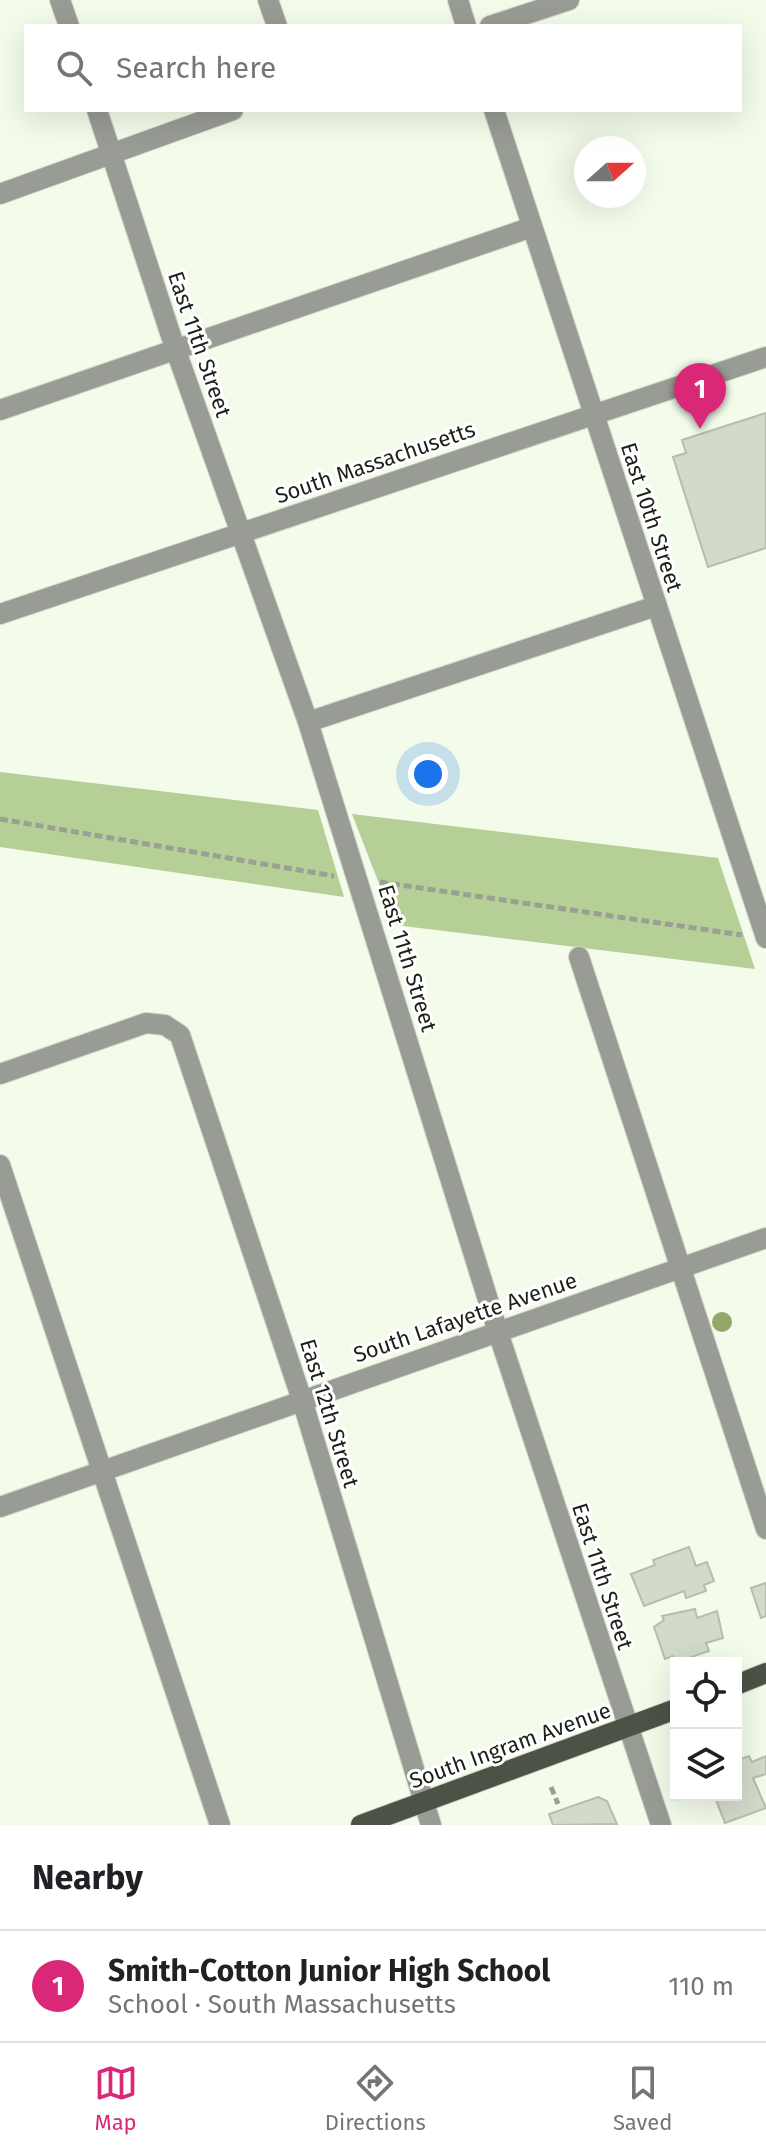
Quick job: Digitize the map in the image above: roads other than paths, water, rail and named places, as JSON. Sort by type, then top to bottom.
[{"type":"main road","points":[[742,1683],[766,1673]]},
{"type":"main road","name":"South Ingram Avenue","points":[[361,1825],[670,1711]]},
{"type":"street","points":[[60,0],[68,24]]},
{"type":"street","points":[[268,0],[276,24]]},
{"type":"street","points":[[458,0],[465,24]]},
{"type":"street","points":[[496,24],[569,0]]},
{"type":"street","name":"East 11th Street","points":[[98,112],[175,348],[308,722],[498,1332],[661,1825]]},
{"type":"street","points":[[0,194],[227,112]]},
{"type":"street","name":"East 10th Street","points":[[495,112],[766,938]]},
{"type":"street","points":[[0,410],[532,227]]},
{"type":"street","name":"South Massachusetts","points":[[0,614],[766,357]]},
{"type":"street","points":[[308,722],[656,606]]},
{"type":"street","points":[[579,957],[766,1529]]},
{"type":"street","name":"East 12th Street","points":[[0,1074],[146,1023],[165,1025],[180,1035],[302,1400],[431,1825]]},
{"type":"street","points":[[0,1165],[220,1825]]},
{"type":"street","name":"South Lafayette Avenue","points":[[0,1507],[766,1238]]},
{"type":"place","name":"Smith-Cotton Junior High School","points":[[700,429]]}]
